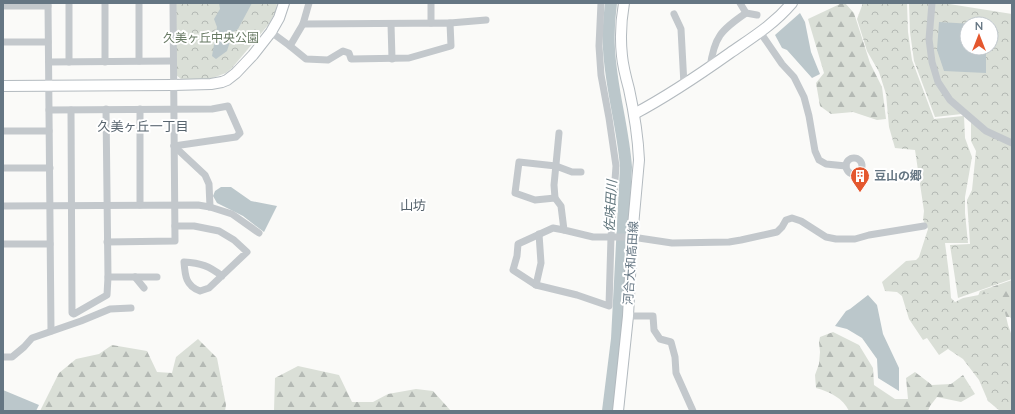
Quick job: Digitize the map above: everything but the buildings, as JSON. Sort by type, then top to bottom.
[{"type":"main road","points":[[3,86],[173,85],[211,84],[222,82],[240,70],[271,32],[279,18],[284,3]]},
{"type":"main road","name":"河合大和高田線","points":[[618,411],[628,316],[632,237],[639,160],[639,147],[634,114],[622,57],[621,32],[624,3]]},
{"type":"main road","points":[[634,114],[710,68],[773,23],[792,3]]},
{"type":"street","points":[[69,3],[70,62]]},
{"type":"street","points":[[105,3],[105,62]]},
{"type":"street","points":[[139,3],[139,61]]},
{"type":"street","points":[[107,242],[175,241],[173,3]]},
{"type":"street","points":[[290,46],[303,24],[309,3]]},
{"type":"street","points":[[431,3],[431,23]]},
{"type":"street","points":[[601,3],[599,46],[601,76],[616,166],[611,237],[609,306],[577,295],[536,285],[513,270],[517,256],[518,244],[553,228],[593,237],[611,237],[632,237],[672,243],[741,240],[777,232],[786,220],[792,218],[802,221],[826,237],[836,239],[855,239],[869,235],[924,226]]},
{"type":"street","points":[[740,3],[746,12],[757,15]]},
{"type":"street","points":[[932,3],[929,39],[932,62],[938,82],[950,100],[986,131],[1012,143]]},
{"type":"street","points":[[3,6],[48,4],[51,332]]},
{"type":"street","points":[[710,68],[711,54],[718,37],[730,24],[746,12]]},
{"type":"street","points":[[674,14],[681,29],[684,85]]},
{"type":"street","points":[[303,24],[450,23],[486,20]]},
{"type":"street","points":[[271,32],[306,59],[328,60],[343,51],[349,53],[351,59],[392,59],[409,58],[451,46],[450,23]]},
{"type":"street","points":[[391,24],[392,59]]},
{"type":"street","points":[[760,32],[782,64],[794,77],[804,97],[815,151],[819,160],[826,164],[846,166]]},
{"type":"street","points":[[3,42],[48,42]]},
{"type":"street","points":[[49,62],[173,61]]},
{"type":"street","points":[[49,110],[212,109],[228,106],[240,133],[236,137],[174,146]]},
{"type":"street","points":[[71,110],[72,313],[74,314],[107,295],[106,109]]},
{"type":"street","points":[[140,109],[140,205]]},
{"type":"street","points":[[3,131],[49,131]]},
{"type":"street","points":[[559,133],[554,185],[555,198],[561,206],[564,230]]},
{"type":"street","points":[[174,146],[206,175],[209,184],[210,207]]},
{"type":"street","points":[[555,198],[535,200],[515,193],[519,162],[556,166],[572,172],[581,172]]},
{"type":"street","points":[[3,168],[50,168]]},
{"type":"street","points":[[3,206],[174,205],[210,207],[232,214],[259,233]]},
{"type":"street","points":[[175,226],[194,226],[219,231],[234,240],[247,252],[222,276],[209,288],[200,292],[192,288],[184,275],[184,262],[194,262],[210,267],[222,276]]},
{"type":"street","points":[[536,285],[541,263],[539,234]]},
{"type":"street","points":[[3,244],[50,244]]},
{"type":"street","points":[[108,277],[157,277]]},
{"type":"street","points":[[135,277],[144,288]]},
{"type":"street","points":[[3,357],[12,357],[32,338],[81,322],[110,309],[131,308]]},
{"type":"street","points":[[628,316],[653,316],[654,330],[660,339],[671,342],[675,357],[676,373],[692,411]]},
{"type":"green space","name":"久美ヶ丘中央公園","points":[[176,3],[277,3],[276,11],[269,24],[232,68],[226,73],[210,79],[181,79],[176,75]]},
{"type":"green space","points":[[845,3],[854,13],[870,63],[882,87],[886,119],[877,120],[853,112],[831,114],[820,106],[816,83],[824,73],[808,19]]},
{"type":"green space","points":[[863,3],[907,3],[908,32],[912,60],[934,119],[963,116],[962,114],[935,117],[914,61],[910,32],[909,3],[943,3],[1012,14],[1012,279],[958,298],[950,245],[970,244],[967,200],[972,190],[976,151],[971,141],[971,122],[964,116],[965,138],[972,157],[965,197],[968,243],[945,243],[951,298],[955,302],[963,298],[1000,291],[1012,336],[1012,411],[1000,411],[988,401],[979,380],[963,359],[948,349],[939,355],[927,338],[923,340],[909,319],[902,296],[897,292],[885,291],[882,282],[906,261],[916,260],[919,257],[928,229],[923,220],[924,211],[915,150],[895,148],[889,127],[886,94],[879,72],[867,51],[857,19]]},
{"type":"green space","points":[[1012,280],[1012,320],[1010,317],[980,316],[974,306],[980,291]]},
{"type":"green space","points":[[833,332],[859,345],[873,368],[874,385],[895,399],[908,399],[906,378],[915,372],[932,385],[951,384],[963,375],[975,394],[961,402],[937,397],[928,411],[849,411],[843,402],[836,396],[816,388],[815,375],[819,364],[820,337]]},
{"type":"green space","points":[[198,339],[217,358],[226,405],[225,411],[40,411],[59,373],[76,359],[99,354],[112,345],[147,351],[157,372],[172,373],[176,357]]},
{"type":"green space","points":[[298,366],[339,375],[352,402],[373,402],[388,394],[416,389],[433,391],[451,411],[274,411],[275,378]]},
{"type":"shaded area","points":[[219,3],[252,3],[238,29],[233,32],[227,51],[216,59],[212,56],[217,27],[214,19],[220,9]]},
{"type":"shaded area","points":[[800,13],[805,22],[811,52],[820,74],[812,78],[787,50],[782,48],[775,35]]},
{"type":"shaded area","points":[[939,22],[959,23],[959,56],[986,56],[986,73],[944,71],[937,50]]},
{"type":"shaded area","points":[[221,187],[231,187],[251,201],[277,206],[264,232],[243,216],[217,203],[213,196],[215,191]]},
{"type":"shaded area","points":[[868,295],[877,305],[883,334],[899,368],[899,391],[878,378],[877,359],[862,338],[847,329],[835,326],[846,311]]},
{"type":"shaded area","points":[[3,390],[39,405],[36,411],[3,411]]},
{"type":"waterway","name":"佐味田川","points":[[608,411],[617,339],[626,167],[610,64],[609,20],[611,3]]},
{"type":"place","name":"豆山の郷","points":[[860,193]]},
{"type":"district","name":"久美ヶ丘一丁目","points":[[143,126]]},
{"type":"district","name":"山坊","points":[[413,205]]}]
